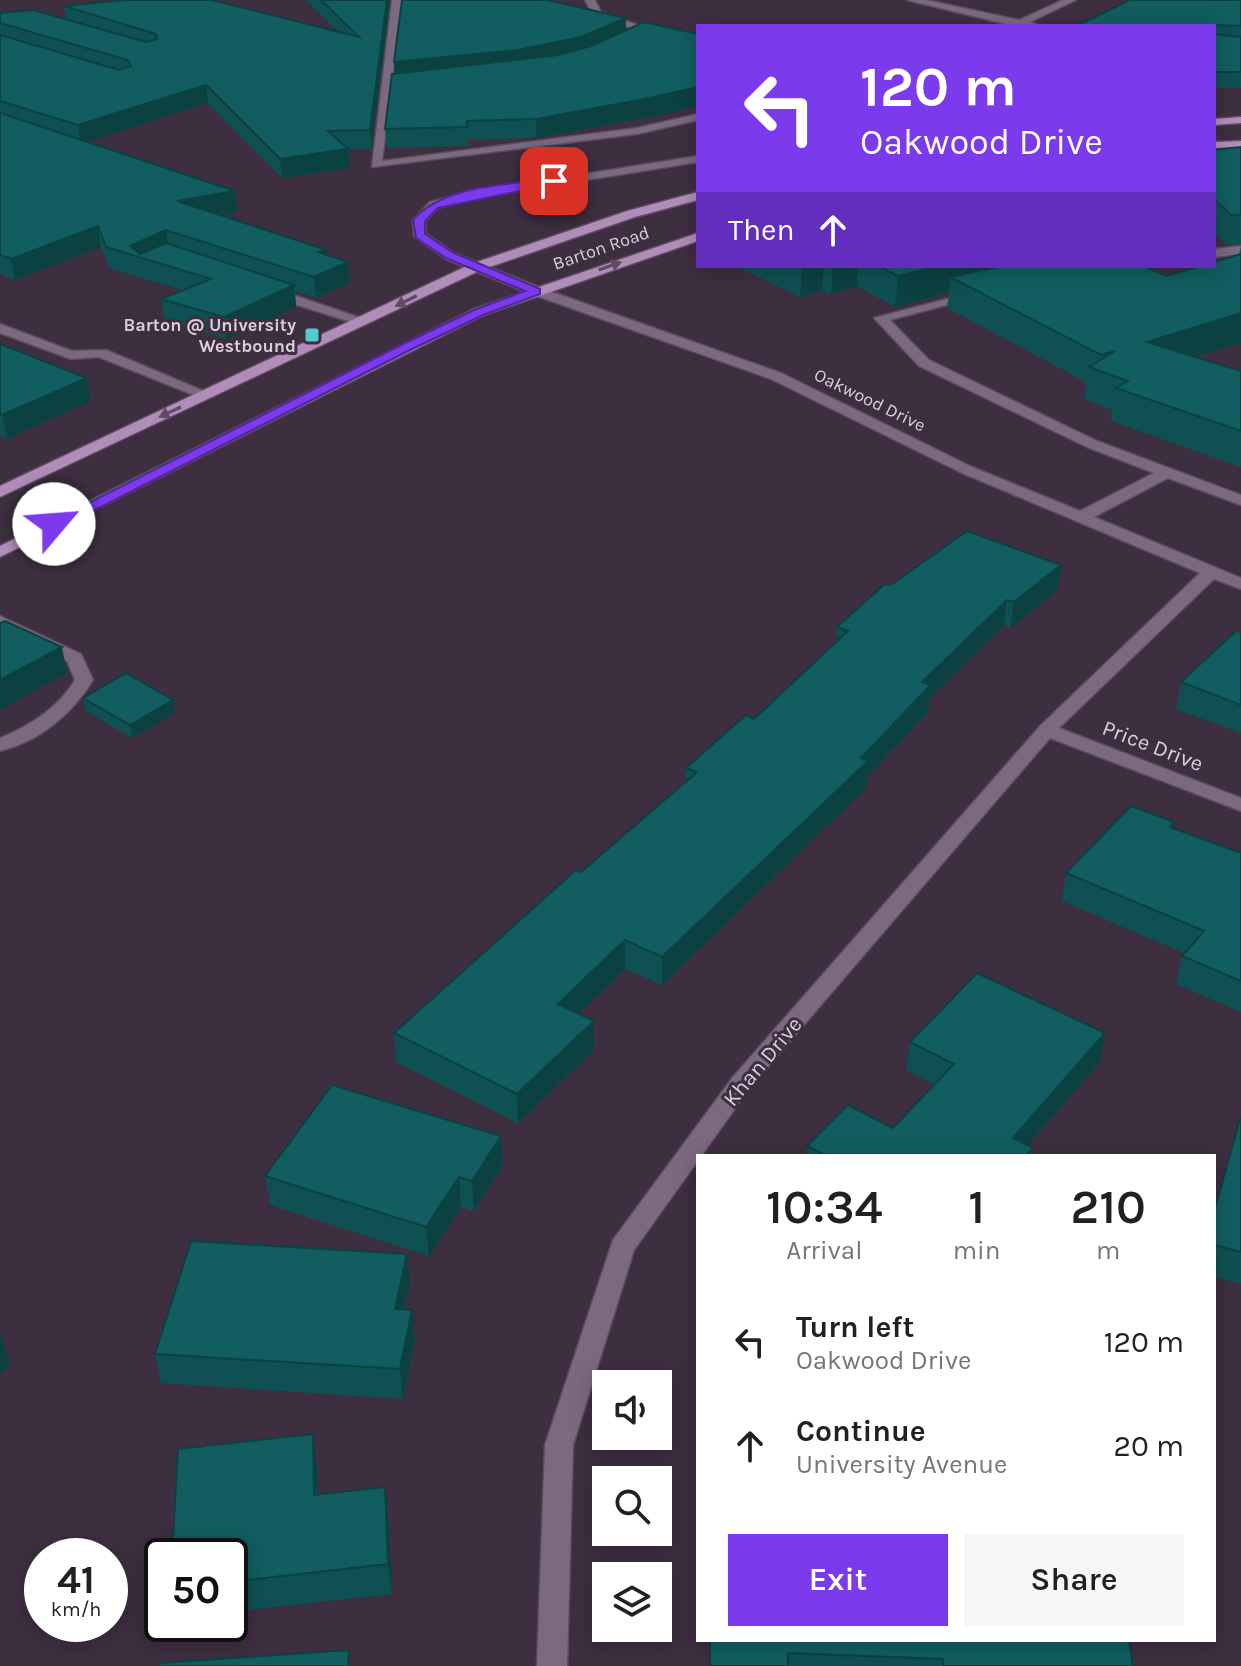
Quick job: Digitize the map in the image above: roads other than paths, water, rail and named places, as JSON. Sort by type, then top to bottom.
[{"type":"main road","points":[[1216,122],[1241,120]]},
{"type":"main road","points":[[1216,145],[1241,144]]},
{"type":"main road","name":"Barton Road","points":[[0,492],[476,267],[616,218],[696,197]]},
{"type":"main road","name":"Barton Road","points":[[0,552],[479,312],[696,238]]},
{"type":"street","points":[[397,0],[376,165],[637,131],[696,117]]},
{"type":"street","points":[[590,0],[597,14],[660,33]]},
{"type":"street","points":[[912,0],[1014,24]]},
{"type":"street","points":[[1020,24],[1071,0]]},
{"type":"street","points":[[623,46],[647,30]]},
{"type":"street","points":[[386,87],[399,85]]},
{"type":"street","name":"Oakwood Drive","points":[[696,159],[463,197],[434,205],[419,220],[420,236],[450,256],[536,291],[776,376],[967,470],[1209,574],[1241,584]]},
{"type":"street","points":[[1216,253],[1241,250]]},
{"type":"street","points":[[261,288],[362,321]]},
{"type":"street","points":[[986,290],[881,318],[924,363],[1092,444],[1241,500]]},
{"type":"street","points":[[0,328],[71,355],[101,353],[206,395]]},
{"type":"street","points":[[1080,518],[1167,472]]},
{"type":"street","name":"Khan Drive","points":[[552,1666],[559,1445],[622,1247],[741,1083],[1047,730],[1209,574]]},
{"type":"street","points":[[0,621],[75,658],[84,680],[73,701],[49,720],[0,745]]},
{"type":"street","name":"Price Drive","points":[[1047,730],[1241,805]]},
{"type":"place","name":"Barton @ University Westbound","points":[[312,335]]}]
